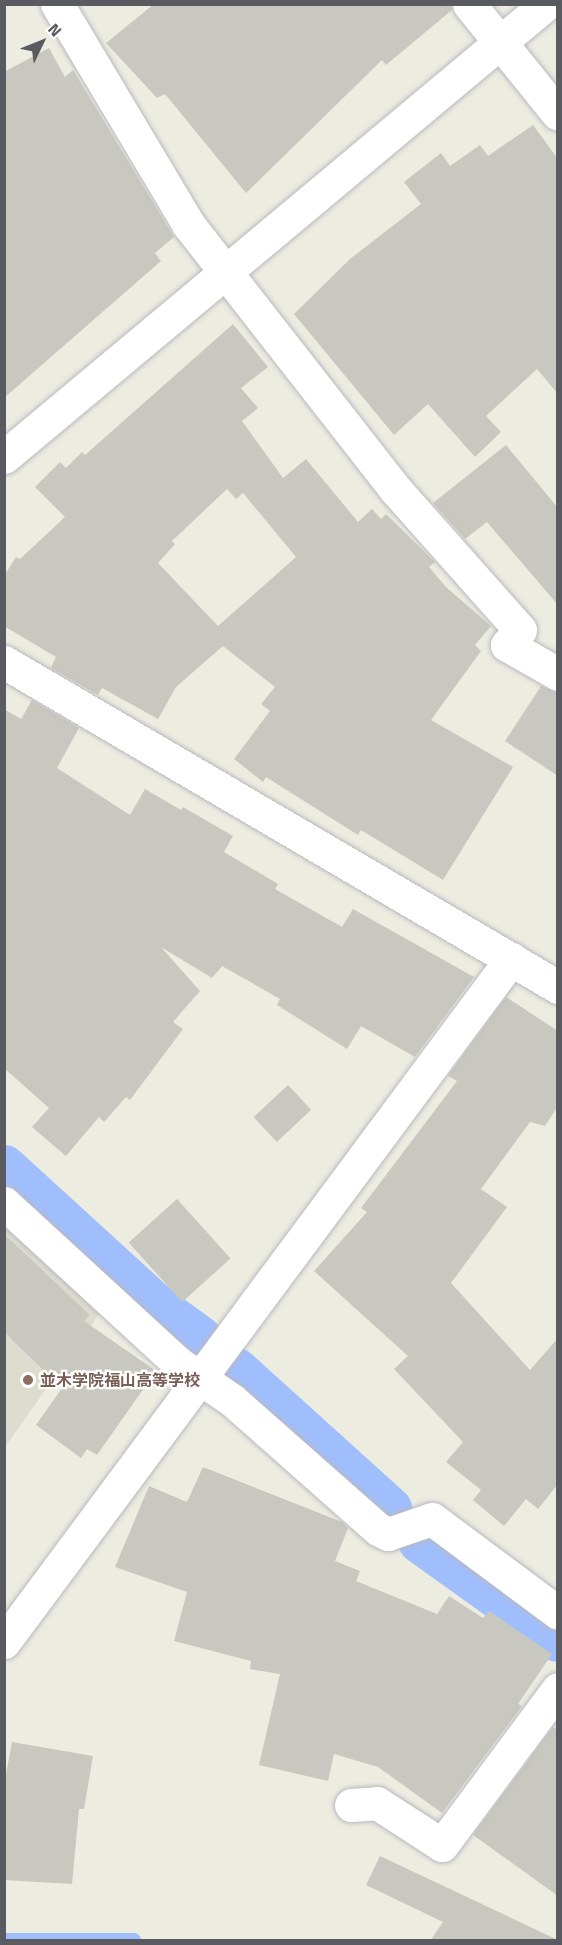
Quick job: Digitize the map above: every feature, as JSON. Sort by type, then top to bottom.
[{"type":"street","points":[[57,4],[188,224],[395,489],[520,630],[507,645],[558,674]]},
{"type":"street","points":[[469,4],[558,114]]},
{"type":"street","points":[[4,458],[546,4]]},
{"type":"street","points":[[4,662],[558,987]]},
{"type":"street","points":[[4,1642],[511,959]]},
{"type":"street","points":[[4,1203],[198,1378],[232,1400],[378,1529],[388,1534],[432,1519],[558,1613]]},
{"type":"street","points":[[351,1805],[377,1803],[442,1845],[558,1689]]},
{"type":"shaded area","name":"並木学院福山高等学校","points":[[5,1222],[99,1314],[5,1447]]},
{"type":"building","points":[[154,4],[451,4],[452,10],[386,65],[382,60],[246,193],[165,94],[157,98],[106,43]]},
{"type":"building","points":[[49,48],[65,77],[73,70],[174,237],[155,253],[161,261],[4,398],[4,72]]},
{"type":"building","points":[[533,125],[558,159],[558,394],[537,369],[486,416],[501,432],[475,457],[428,404],[394,435],[294,314],[350,259],[421,204],[404,182],[441,153],[450,166],[480,145],[488,156]]},
{"type":"building","points":[[233,324],[268,367],[241,388],[258,408],[242,421],[283,478],[306,459],[358,522],[372,509],[381,519],[386,514],[435,562],[429,567],[446,587],[491,626],[475,645],[481,651],[431,720],[513,767],[443,880],[361,830],[358,835],[266,777],[263,782],[234,759],[270,711],[261,704],[275,687],[223,646],[176,687],[158,719],[102,688],[98,695],[51,668],[56,657],[4,626],[4,576],[16,557],[20,559],[65,517],[35,487],[60,462],[66,468],[82,452],[85,455]],"holes":[[[227,489],[236,499],[243,493],[296,557],[218,626],[158,563],[175,544],[172,541]]]},
{"type":"building","points":[[506,445],[558,508],[558,605],[487,522],[465,539],[433,503]]},
{"type":"building","points":[[541,686],[558,693],[558,776],[505,741]]},
{"type":"building","points":[[32,700],[79,728],[57,768],[130,815],[145,789],[181,810],[183,807],[233,836],[224,852],[278,884],[275,889],[342,927],[353,909],[474,977],[415,1057],[361,1026],[347,1049],[277,1005],[280,999],[222,966],[212,978],[161,947],[200,991],[173,1022],[183,1029],[130,1100],[126,1097],[104,1122],[99,1117],[66,1156],[32,1127],[49,1108],[4,1068],[4,709],[21,719]]},
{"type":"building","points":[[506,997],[558,1031],[558,1106],[545,1126],[530,1122],[481,1189],[507,1207],[451,1283],[530,1370],[558,1338],[558,1484],[538,1509],[526,1499],[504,1526],[473,1500],[481,1490],[446,1462],[463,1442],[394,1369],[408,1356],[314,1271],[367,1212],[361,1208],[457,1081],[448,1076]]},
{"type":"building","points":[[288,1085],[311,1110],[277,1142],[254,1117]]},
{"type":"building","points":[[177,1199],[231,1258],[182,1302],[129,1242]]},
{"type":"building","points":[[4,1234],[90,1315],[84,1321],[156,1371],[97,1455],[87,1449],[81,1458],[36,1425],[62,1388],[4,1332]]},
{"type":"building","points":[[203,1467],[342,1522],[348,1528],[335,1561],[360,1571],[356,1581],[437,1614],[449,1596],[483,1618],[489,1611],[552,1654],[518,1704],[522,1706],[442,1813],[378,1767],[334,1754],[328,1781],[259,1765],[280,1674],[250,1669],[251,1661],[174,1641],[187,1592],[115,1567],[149,1486],[187,1502]]},
{"type":"building","points":[[553,1727],[558,1730],[558,1896],[473,1835]]},
{"type":"building","points":[[12,1742],[93,1756],[84,1809],[79,1809],[72,1884],[4,1880],[4,1785]]},
{"type":"building","points":[[380,1856],[558,1941],[430,1941],[443,1922],[366,1885]]},
{"type":"waterway","points":[[4,1168],[156,1307],[200,1339]]},
{"type":"waterway","points":[[236,1371],[390,1510]]},
{"type":"waterway","points":[[421,1541],[558,1639]]},
{"type":"waterway","points":[[4,1940],[134,1940]]},
{"type":"place","name":"並木学院福山高等学校","points":[[28,1380]]}]
